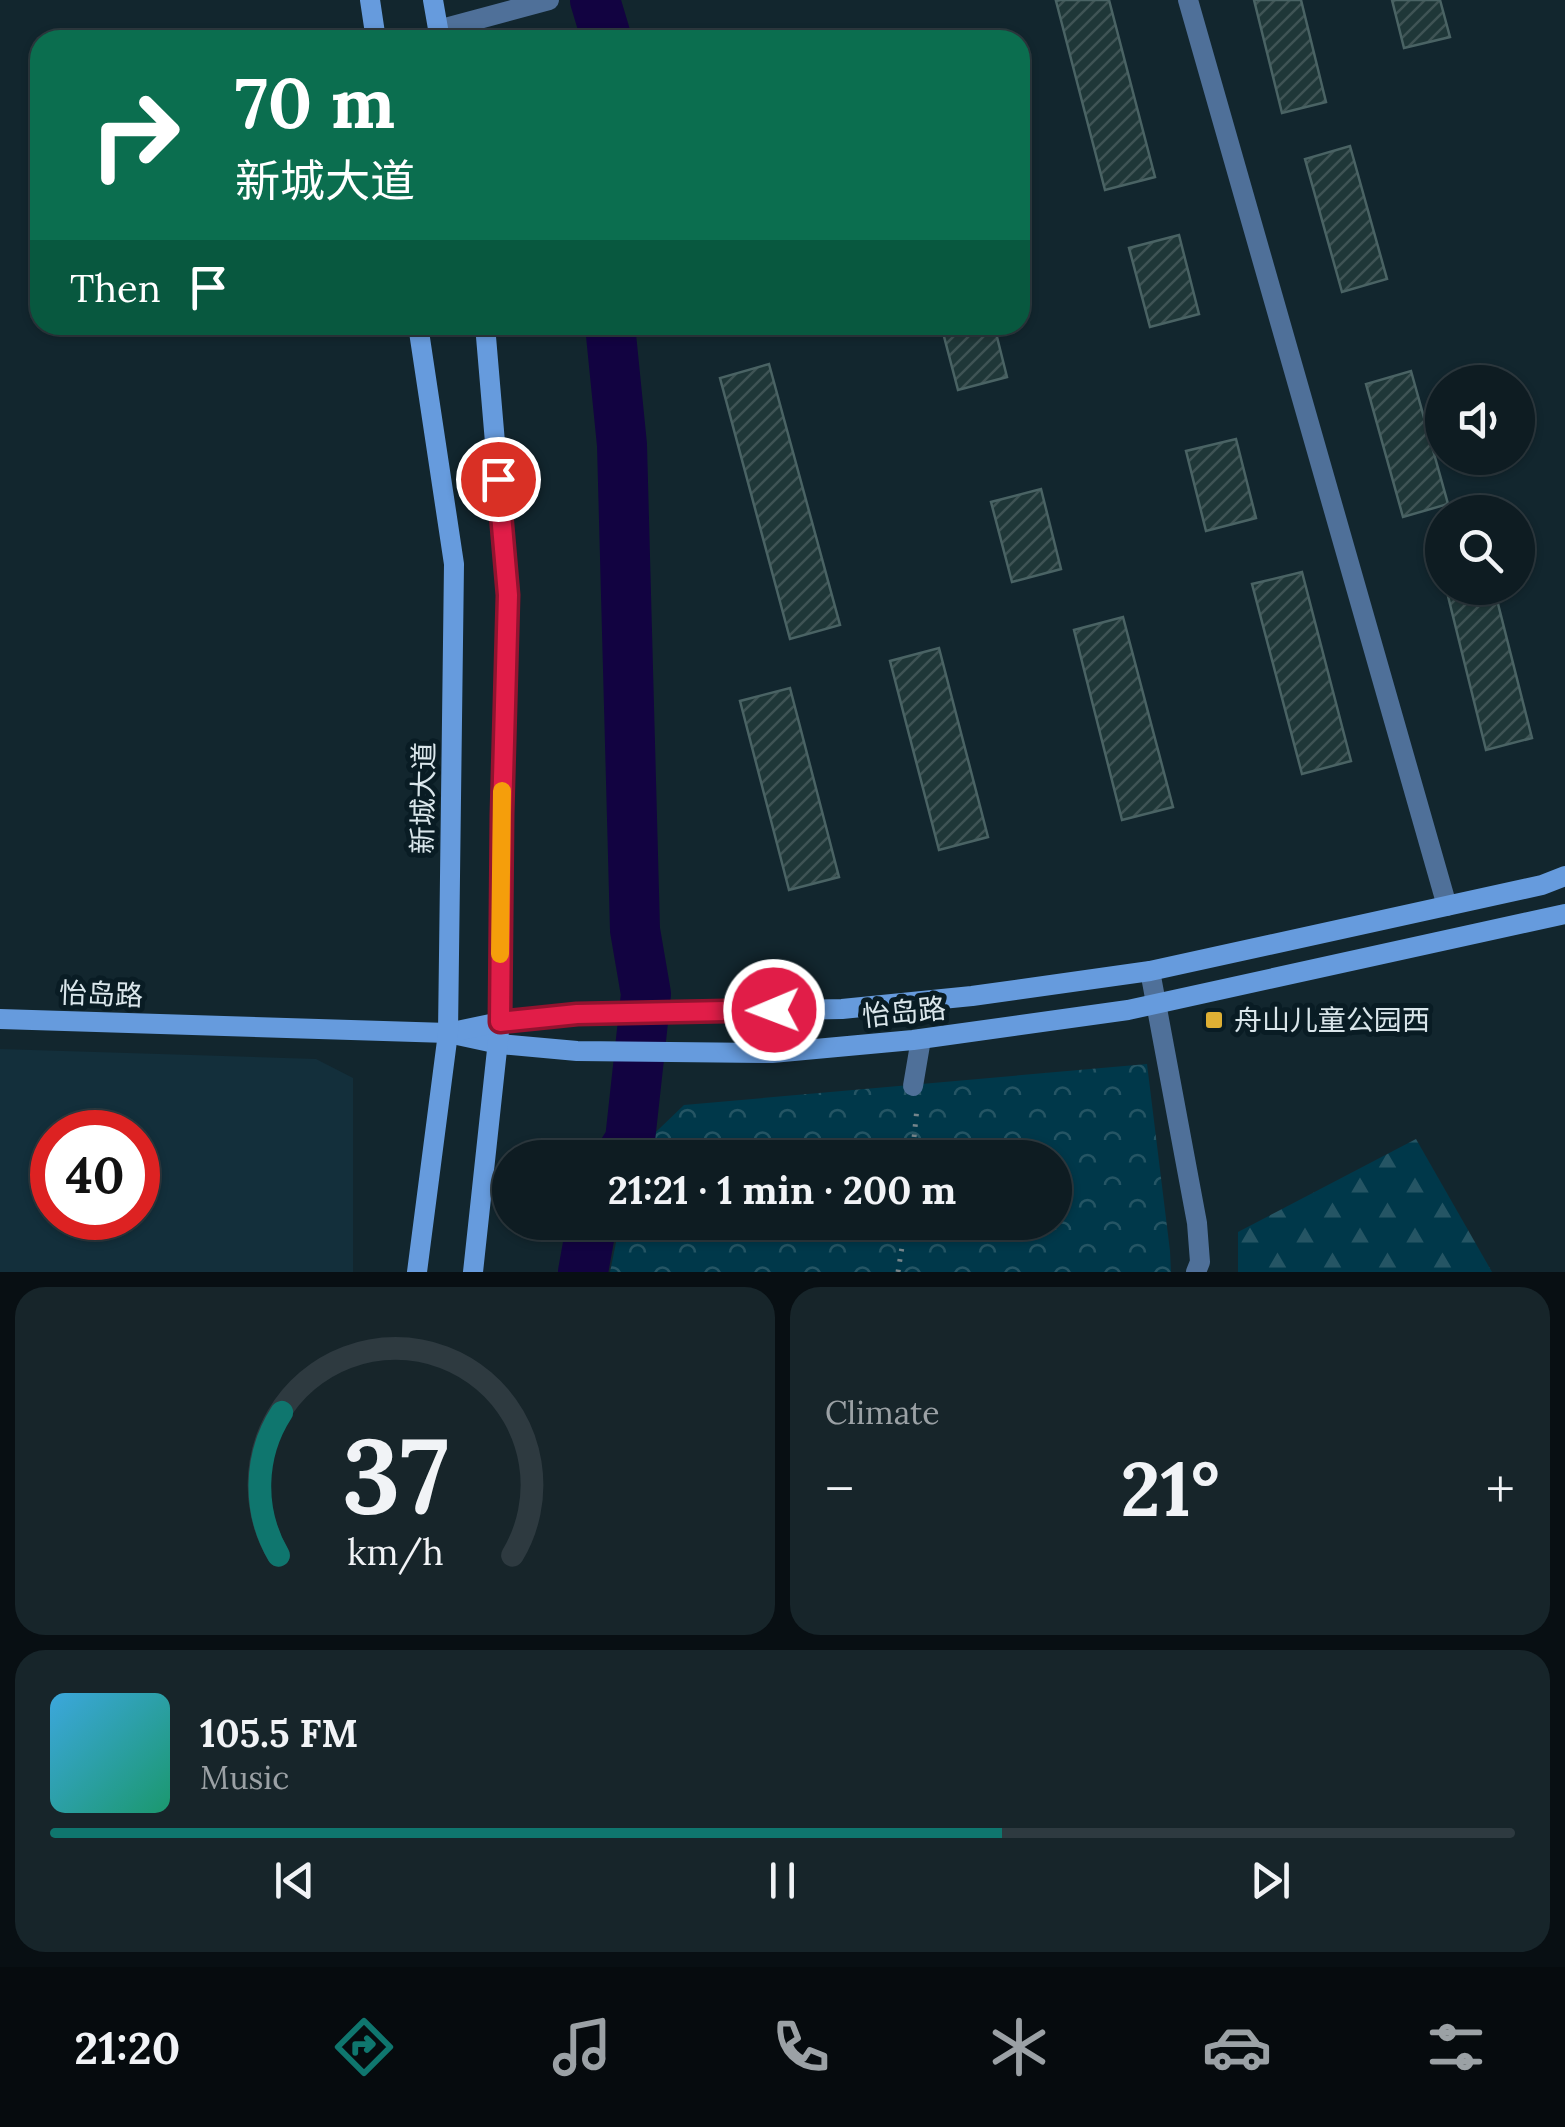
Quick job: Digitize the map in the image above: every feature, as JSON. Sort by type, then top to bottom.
[{"type":"street","points":[[370,0],[374,30]]},
{"type":"street","points":[[433,0],[438,30]]},
{"type":"street","points":[[455,30],[549,0]]},
{"type":"street","points":[[1188,0],[1447,906]]},
{"type":"street","name":"新城大道","points":[[417,1272],[448,1033],[454,564],[420,335]]},
{"type":"street","points":[[473,1272],[499,1044],[508,595],[485,335]]},
{"type":"street","points":[[448,1033],[500,1022],[577,1014],[842,1009],[972,996],[1150,971],[1565,876]]},
{"type":"street","name":"怡岛路","points":[[0,1018],[448,1033],[499,1044],[577,1051],[772,1052],[921,1039],[1128,1010],[1565,914]]},
{"type":"street","points":[[1150,971],[1197,1223],[1200,1262],[1196,1272]]},
{"type":"street","points":[[914,1086],[921,1039]]},
{"type":"path","points":[[914,1086],[917,1107],[914,1140]]},
{"type":"path","points":[[898,1272],[903,1240]]},
{"type":"shaded area","points":[[0,1049],[316,1059],[353,1078],[353,1272],[0,1272]]},
{"type":"green space","points":[[1147,1064],[1171,1272],[610,1272],[617,1240],[1072,1240],[1072,1140],[648,1140],[684,1105]]},
{"type":"green space","points":[[1416,1139],[1492,1272],[1238,1272],[1238,1232]]},
{"type":"building","points":[[1109,0],[1155,177],[1105,190],[1056,1]]},
{"type":"building","points":[[1254,0],[1301,0],[1326,102],[1282,113]]},
{"type":"building","points":[[1392,0],[1440,0],[1450,37],[1404,48]]},
{"type":"building","points":[[1350,146],[1387,279],[1342,292],[1305,159]]},
{"type":"building","points":[[1179,235],[1199,314],[1150,327],[1129,248]]},
{"type":"building","points":[[944,335],[996,335],[1007,377],[958,390]]},
{"type":"building","points":[[769,364],[840,625],[790,639],[720,378]]},
{"type":"building","points":[[1411,371],[1425,421],[1425,475],[1440,475],[1445,495],[1425,495],[1425,511],[1403,517],[1366,384]]},
{"type":"building","points":[[1236,439],[1256,518],[1206,531],[1186,451]]},
{"type":"building","points":[[1041,489],[1061,569],[1012,582],[991,502]]},
{"type":"building","points":[[1302,572],[1351,761],[1302,774],[1252,584]]},
{"type":"building","points":[[1450,605],[1498,605],[1532,738],[1486,750]]},
{"type":"building","points":[[1123,617],[1173,807],[1122,820],[1074,630]]},
{"type":"building","points":[[939,648],[988,837],[939,850],[890,661]]},
{"type":"building","points":[[790,688],[839,877],[789,890],[740,701]]},
{"type":"waterway","points":[[595,0],[604,30]]},
{"type":"waterway","points":[[611,335],[622,445],[635,930],[646,994],[630,1140]]},
{"type":"waterway","points":[[583,1272],[589,1240]]},
{"type":"slow traffic","points":[[500,954],[502,791]]},
{"type":"place","name":"舟山儿童公园西","points":[[1214,1020]]},
{"type":"route","points":[[498,479],[508,595],[500,1022],[577,1014],[774,1010]]}]
